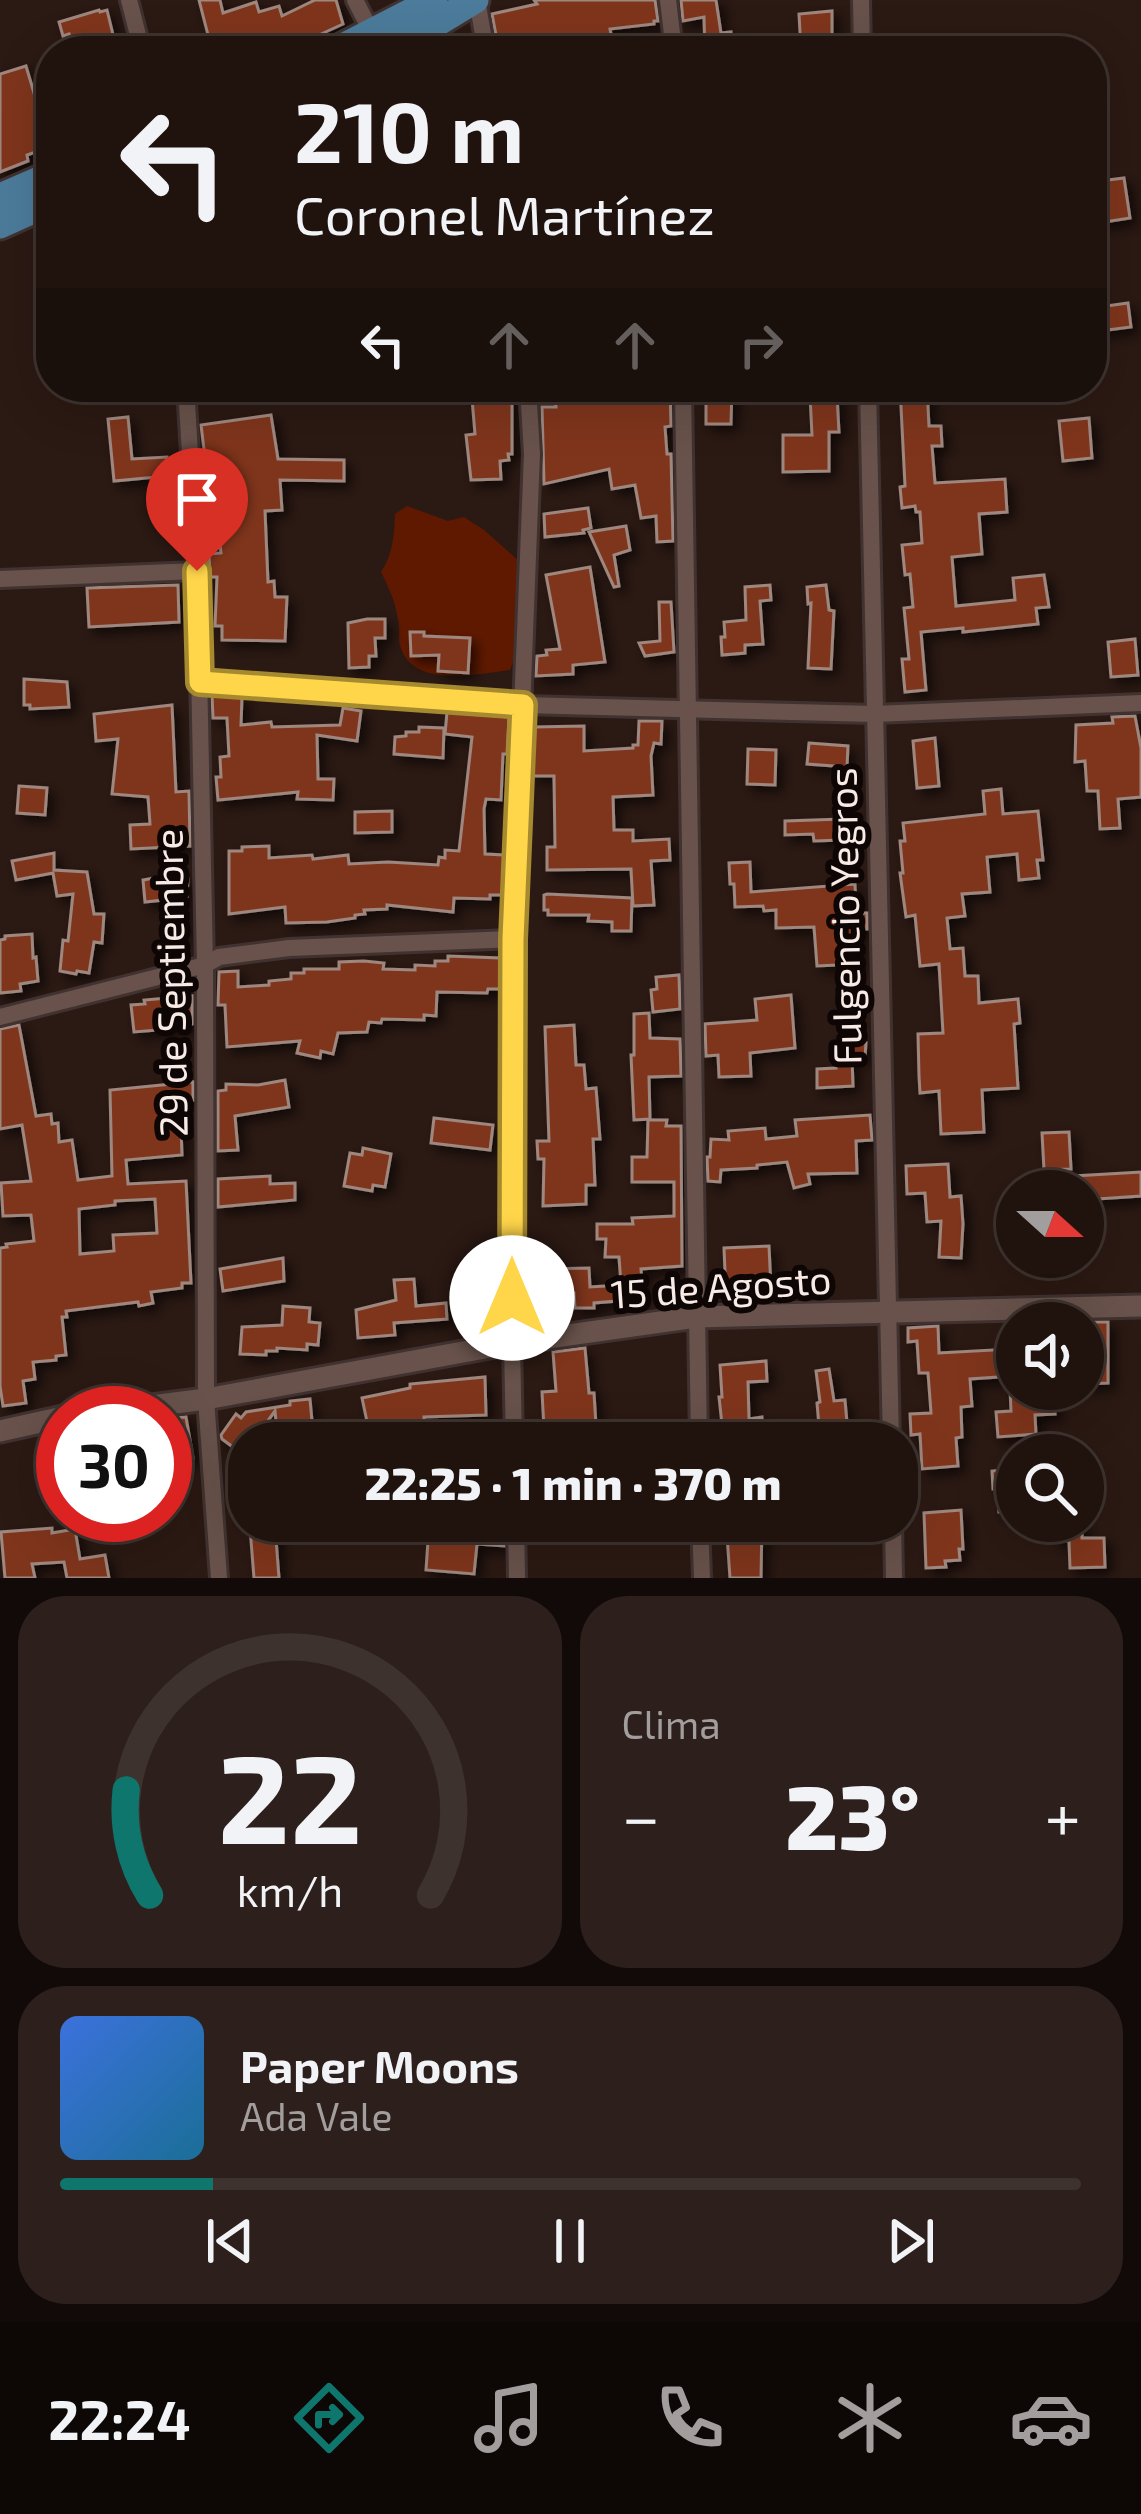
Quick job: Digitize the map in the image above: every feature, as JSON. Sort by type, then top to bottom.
[{"type":"main road","points":[[392,36],[434,0]]},
{"type":"main road","points":[[400,36],[476,0]]},
{"type":"main road","points":[[0,197],[36,182]]},
{"type":"main road","points":[[0,225],[36,209]]},
{"type":"street","points":[[130,0],[138,36]]},
{"type":"street","points":[[356,0],[376,36]]},
{"type":"street","points":[[476,0],[483,36]]},
{"type":"street","points":[[668,0],[672,36]]},
{"type":"street","points":[[861,0],[862,36]]},
{"type":"street","name":"29 de Septiembre","points":[[187,402],[197,571],[206,965],[206,1399],[219,1578]]},
{"type":"street","points":[[514,1422],[513,939],[532,454],[529,402]]},
{"type":"street","points":[[682,402],[698,1422]]},
{"type":"street","name":"Fulgencio Yegros","points":[[868,402],[891,1422]]},
{"type":"street","points":[[0,579],[197,571]]},
{"type":"street","points":[[200,682],[523,705],[874,714],[1141,704]]},
{"type":"street","points":[[0,1017],[206,965],[219,957],[289,948],[513,939]]},
{"type":"street","name":"15 de Agosto","points":[[192,1401],[512,1343],[696,1318],[1141,1306]]},
{"type":"street","points":[[0,1431],[36,1424]]},
{"type":"street","points":[[516,1542],[517,1578]]},
{"type":"street","points":[[701,1542],[702,1578]]},
{"type":"street","points":[[893,1542],[894,1578]]},
{"type":"shaded area","points":[[407,506],[448,521],[464,517],[519,561],[527,623],[510,670],[447,676],[417,668],[407,659],[399,643],[395,605],[381,572],[390,552],[395,514]]},
{"type":"building","points":[[199,0],[220,0],[223,13],[256,2],[259,12],[279,6],[282,16],[315,0],[336,0],[343,24],[317,36],[208,35]]},
{"type":"building","points":[[534,0],[655,0],[658,21],[610,29],[611,36],[496,36],[492,14],[537,4]]},
{"type":"building","points":[[681,0],[716,0],[721,33],[731,32],[731,36],[705,36],[704,17],[683,21]]},
{"type":"building","points":[[107,10],[113,36],[63,36],[59,22]]},
{"type":"building","points":[[832,11],[832,36],[800,36],[799,14]]},
{"type":"building","points":[[26,66],[36,100],[36,152],[27,155],[28,161],[0,172],[0,74]]},
{"type":"building","points":[[1124,178],[1130,218],[1107,222],[1107,180]]},
{"type":"building","points":[[1128,303],[1131,327],[1107,330],[1107,306]]},
{"type":"building","points":[[472,402],[512,402],[512,454],[509,460],[500,461],[501,479],[471,480],[466,435],[475,434]]},
{"type":"building","points":[[555,402],[670,402],[671,426],[665,427],[667,454],[671,454],[673,541],[657,542],[656,516],[641,518],[635,485],[612,489],[609,469],[544,484],[542,407],[556,407]]},
{"type":"building","points":[[706,402],[732,402],[731,424],[706,424]]},
{"type":"building","points":[[810,402],[837,402],[839,432],[829,432],[829,471],[783,472],[783,435],[812,435]]},
{"type":"building","points":[[901,402],[928,402],[929,426],[941,426],[942,446],[932,446],[935,483],[1005,479],[1007,512],[979,514],[982,554],[952,557],[956,606],[1015,600],[1013,578],[1044,575],[1049,607],[1036,608],[1038,624],[921,632],[926,690],[905,692],[902,659],[909,659],[904,608],[913,607],[902,545],[922,543],[920,512],[915,506],[902,508],[900,487],[905,486]]},
{"type":"building","points":[[271,415],[278,459],[344,460],[344,481],[280,480],[282,510],[265,511],[268,582],[274,581],[275,597],[287,597],[285,641],[222,640],[222,626],[215,626],[217,577],[210,577],[209,554],[221,553],[217,517],[207,518],[201,425]]},
{"type":"building","points":[[128,417],[132,459],[167,457],[168,476],[114,481],[108,419]]},
{"type":"building","points":[[1089,418],[1092,458],[1063,461],[1059,421]]},
{"type":"building","points":[[588,508],[591,528],[584,533],[545,537],[544,514]]},
{"type":"building","points":[[626,526],[630,550],[614,555],[619,586],[614,587],[589,532]]},
{"type":"building","points":[[590,567],[605,662],[573,665],[573,674],[536,676],[537,656],[560,649],[546,575]]},
{"type":"building","points":[[178,585],[179,622],[89,627],[87,588]]},
{"type":"building","points":[[770,585],[771,600],[760,601],[763,644],[745,645],[745,653],[722,655],[724,622],[746,620],[745,587]]},
{"type":"building","points":[[826,585],[829,610],[834,611],[831,669],[808,668],[811,603],[807,587]]},
{"type":"building","points":[[659,602],[671,602],[674,652],[645,656],[639,643],[660,641]]},
{"type":"building","points":[[385,619],[385,638],[375,638],[376,656],[369,656],[369,667],[349,668],[348,623]]},
{"type":"building","points":[[410,632],[470,638],[468,673],[438,671],[439,655],[411,656]]},
{"type":"building","points":[[1135,639],[1138,675],[1111,677],[1108,642]]},
{"type":"building","points":[[24,679],[67,682],[69,707],[30,709],[24,705]]},
{"type":"building","points":[[212,695],[242,697],[241,725],[340,725],[343,708],[361,711],[357,741],[317,735],[318,779],[334,779],[333,800],[297,799],[298,792],[218,800],[220,757],[229,756],[227,718],[213,718]]},
{"type":"building","points":[[172,705],[176,792],[189,791],[190,846],[131,849],[130,825],[150,824],[148,797],[112,794],[118,739],[96,741],[94,714]]},
{"type":"building","points":[[447,712],[509,717],[501,800],[486,799],[484,809],[485,854],[504,855],[502,895],[454,898],[453,912],[387,905],[387,909],[364,910],[365,914],[355,918],[327,922],[286,923],[285,907],[229,914],[229,851],[242,851],[242,847],[269,846],[269,858],[348,855],[349,864],[438,865],[445,850],[459,851],[472,737],[445,734]]},
{"type":"building","points":[[1135,716],[1141,748],[1141,797],[1118,799],[1120,828],[1100,829],[1098,791],[1087,791],[1085,761],[1075,762],[1076,725],[1113,723],[1112,717]]},
{"type":"building","points":[[639,721],[662,721],[661,744],[654,743],[651,756],[653,795],[613,797],[614,830],[633,830],[633,841],[669,839],[670,860],[651,861],[654,905],[633,906],[631,869],[547,870],[547,847],[555,847],[554,776],[532,776],[534,727],[584,726],[584,751],[633,748],[638,745]]},
{"type":"building","points":[[419,727],[444,728],[443,758],[394,754],[395,737],[419,732]]},
{"type":"building","points":[[935,738],[939,786],[917,788],[913,741]]},
{"type":"building","points":[[809,743],[848,746],[847,767],[807,764]]},
{"type":"building","points":[[748,749],[776,750],[775,785],[747,784]]},
{"type":"building","points":[[19,786],[47,788],[45,815],[17,813]]},
{"type":"building","points":[[1001,789],[1003,814],[1038,811],[1043,860],[1037,860],[1039,878],[1019,880],[1017,854],[987,857],[990,892],[962,894],[965,916],[947,918],[950,949],[963,948],[965,976],[978,976],[979,1003],[1018,999],[1020,1023],[1014,1024],[1018,1088],[982,1090],[984,1132],[941,1134],[939,1091],[920,1093],[918,1034],[943,1033],[939,964],[920,966],[915,915],[906,917],[900,873],[903,823],[985,814],[983,791]]},
{"type":"building","points":[[392,811],[392,832],[355,833],[355,812]]},
{"type":"building","points":[[842,819],[843,840],[785,835],[785,821]]},
{"type":"building","points":[[54,853],[54,870],[87,872],[94,914],[104,914],[102,943],[94,942],[89,973],[60,971],[73,894],[57,896],[53,873],[16,880],[12,861]]},
{"type":"building","points":[[750,862],[751,892],[855,884],[856,913],[867,913],[867,929],[857,929],[858,964],[817,966],[814,927],[776,928],[776,910],[735,907],[729,863]]},
{"type":"building","points":[[188,879],[187,896],[181,896],[184,934],[166,935],[164,900],[145,902],[143,880]]},
{"type":"building","points":[[547,894],[632,898],[631,931],[612,931],[612,922],[588,921],[589,915],[548,915],[544,910]]},
{"type":"building","points":[[32,934],[38,981],[20,984],[21,991],[0,993],[0,940]]},
{"type":"building","points":[[448,956],[500,958],[500,989],[437,992],[436,1016],[382,1019],[381,1023],[369,1022],[367,1032],[338,1033],[333,1054],[321,1051],[320,1058],[297,1053],[300,1041],[227,1047],[225,1005],[218,1005],[219,972],[238,971],[238,987],[269,985],[269,981],[291,979],[291,973],[304,973],[304,969],[339,969],[339,962],[384,963],[383,969],[415,970],[415,965],[448,961]]},
{"type":"building","points":[[679,975],[680,1009],[653,1012],[651,990],[657,989],[656,977]]},
{"type":"building","points":[[791,995],[795,1048],[750,1053],[751,1076],[719,1077],[718,1055],[706,1056],[705,1024],[757,1020],[755,999]]},
{"type":"building","points":[[192,996],[192,1024],[134,1032],[131,1005]]},
{"type":"building","points":[[649,1013],[650,1038],[680,1039],[681,1076],[649,1077],[650,1119],[634,1120],[634,1014]]},
{"type":"building","points":[[19,1025],[36,1116],[51,1114],[52,1124],[58,1123],[59,1142],[72,1140],[78,1180],[112,1176],[110,1090],[193,1082],[193,1100],[180,1101],[182,1155],[126,1160],[128,1184],[186,1181],[191,1283],[151,1292],[153,1303],[66,1311],[67,1317],[62,1317],[66,1355],[33,1362],[35,1379],[23,1381],[26,1403],[3,1406],[0,1248],[34,1241],[31,1215],[3,1216],[1,1183],[31,1181],[22,1125],[0,1129],[0,1029]],"holes":[[[155,1199],[157,1233],[113,1235],[114,1251],[80,1254],[79,1209]]]},
{"type":"building","points":[[574,1025],[576,1065],[584,1065],[586,1089],[596,1088],[600,1139],[593,1139],[595,1185],[586,1185],[586,1204],[543,1206],[544,1159],[538,1159],[537,1141],[549,1141],[545,1027]]},
{"type":"building","points":[[837,1042],[866,1043],[865,1057],[852,1057],[853,1086],[817,1088],[817,1069],[836,1068]]},
{"type":"building","points":[[285,1080],[289,1107],[235,1116],[238,1150],[218,1151],[218,1091],[226,1090],[226,1084]]},
{"type":"building","points":[[870,1115],[872,1140],[856,1141],[857,1173],[808,1174],[810,1184],[794,1188],[787,1162],[721,1170],[720,1182],[708,1181],[711,1139],[729,1140],[728,1131],[765,1128],[766,1139],[797,1136],[795,1120]]},
{"type":"building","points":[[434,1118],[493,1125],[490,1150],[431,1143]]},
{"type":"building","points":[[648,1120],[681,1126],[682,1266],[641,1269],[643,1295],[594,1303],[594,1308],[575,1308],[574,1293],[546,1294],[546,1269],[589,1268],[590,1287],[621,1285],[619,1257],[605,1257],[606,1239],[597,1239],[597,1224],[633,1224],[632,1218],[674,1216],[674,1182],[632,1182],[632,1157],[647,1157]]},
{"type":"building","points":[[1069,1132],[1071,1169],[1044,1170],[1042,1133]]},
{"type":"building","points":[[363,1148],[391,1154],[385,1187],[373,1185],[372,1191],[344,1186],[350,1153],[362,1155]]},
{"type":"building","points":[[948,1164],[950,1197],[961,1196],[961,1258],[939,1257],[941,1221],[927,1222],[925,1193],[907,1194],[906,1166]]},
{"type":"building","points":[[1141,1172],[1141,1196],[1104,1199],[1104,1174]]},
{"type":"building","points":[[270,1176],[270,1184],[295,1183],[295,1200],[218,1207],[218,1179]]},
{"type":"building","points":[[769,1246],[771,1288],[718,1291],[717,1273],[725,1272],[724,1248]]},
{"type":"building","points":[[283,1258],[284,1281],[223,1291],[220,1269]]},
{"type":"building","points":[[414,1279],[416,1306],[446,1303],[447,1319],[394,1323],[395,1335],[358,1338],[356,1310],[396,1300],[394,1280]]},
{"type":"building","points":[[283,1306],[310,1308],[309,1322],[320,1323],[318,1345],[307,1344],[307,1350],[277,1348],[266,1355],[240,1354],[242,1327],[282,1325]]},
{"type":"building","points":[[1104,1322],[1108,1322],[1108,1383],[1104,1383]]},
{"type":"building","points":[[938,1326],[939,1353],[996,1350],[996,1377],[970,1379],[972,1406],[961,1407],[962,1437],[956,1438],[958,1466],[922,1469],[918,1422],[910,1422],[910,1414],[931,1413],[928,1373],[919,1373],[917,1341],[908,1342],[908,1328]]},
{"type":"building","points":[[585,1348],[596,1422],[544,1422],[542,1392],[556,1391],[553,1352]]},
{"type":"building","points":[[766,1361],[767,1381],[748,1382],[749,1419],[762,1417],[762,1422],[722,1422],[720,1365]]},
{"type":"building","points":[[829,1369],[834,1401],[845,1400],[847,1422],[819,1422],[816,1371]]},
{"type":"building","points":[[485,1377],[486,1415],[367,1422],[362,1398],[410,1388],[410,1384]]},
{"type":"building","points":[[310,1399],[312,1422],[276,1422],[275,1411],[267,1422],[230,1422],[236,1414],[241,1418],[246,1412],[290,1405],[290,1401]]},
{"type":"building","points":[[1055,1410],[1055,1414],[1035,1415],[1036,1434],[998,1434],[996,1412]]},
{"type":"building","points":[[961,1510],[960,1560],[945,1561],[946,1567],[926,1568],[924,1513]]},
{"type":"building","points":[[36,1529],[36,1542],[77,1542],[80,1559],[105,1555],[109,1578],[67,1578],[64,1562],[32,1564],[35,1578],[5,1578],[1,1532]]},
{"type":"building","points":[[1104,1538],[1105,1567],[1070,1568],[1069,1542],[1104,1542]]},
{"type":"building","points":[[251,1542],[276,1542],[279,1578],[254,1578]]},
{"type":"building","points":[[428,1542],[504,1542],[504,1546],[477,1544],[474,1574],[426,1570]]},
{"type":"building","points":[[727,1542],[762,1542],[761,1578],[730,1578]]},
{"type":"route","points":[[197,571],[200,682],[523,705],[513,939],[512,1298]]}]
